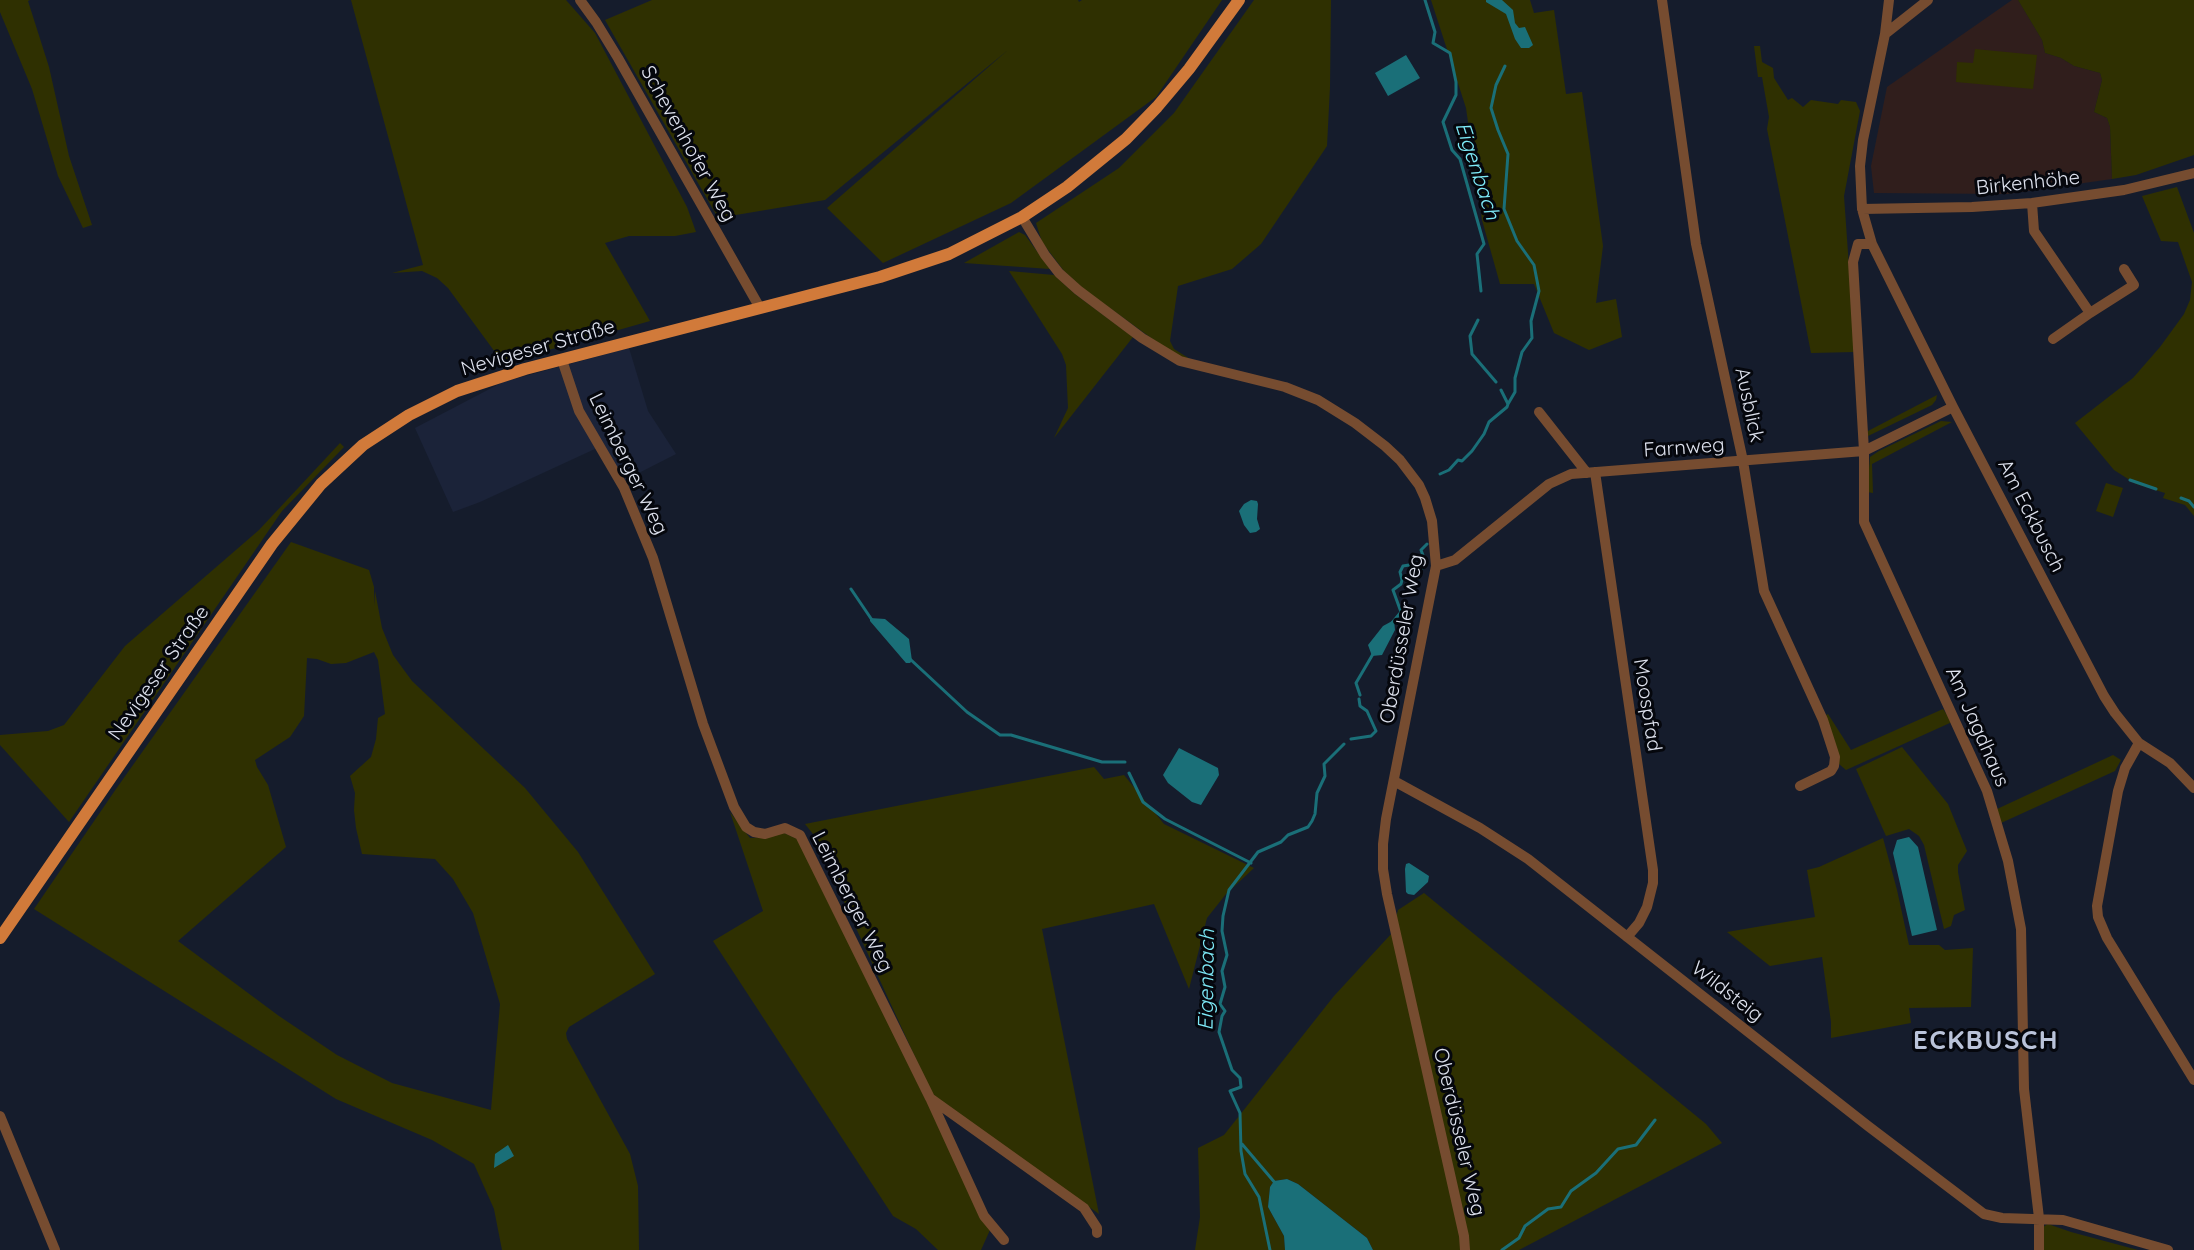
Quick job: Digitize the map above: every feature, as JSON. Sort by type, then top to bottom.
[{"type":"main road","name":"Nevigeser Straße","points":[[0,938],[272,544],[321,484],[363,445],[409,415],[457,391],[504,375],[880,278],[949,254],[1022,217],[1067,187],[1126,139],[1189,69],[1239,0]]},
{"type":"street","name":"Schevenhofer Weg","points":[[580,0],[618,57],[760,308]]},
{"type":"street","name":"Ausblick","points":[[1662,0],[1696,244],[1743,462],[1764,591],[1822,720],[1834,757],[1834,766],[1831,771],[1800,786]]},
{"type":"street","points":[[1870,240],[1862,209],[1860,176],[1863,140],[1885,34],[1888,0]]},
{"type":"street","points":[[1885,34],[1928,0]]},
{"type":"street","name":"Birkenhöhe","points":[[1862,209],[2032,203],[2124,190],[2194,172]]},
{"type":"street","points":[[2032,203],[2034,231],[2090,313]]},
{"type":"street","name":"Oberdüsseler Weg","points":[[1022,217],[1045,255],[1069,283],[1167,355],[1195,366],[1285,387],[1318,400],[1355,423],[1385,446],[1400,460],[1419,485],[1425,498],[1432,521],[1436,566],[1383,844],[1387,894],[1460,1216],[1465,1250]]},
{"type":"street","name":"Am Eckbusch","points":[[1870,240],[1953,407],[2104,696],[2139,743],[2170,763],[2194,788]]},
{"type":"street","name":"Am Jagdhaus","points":[[1870,240],[1858,244],[1853,262],[1863,451],[1864,522],[1988,791],[2008,861],[2020,929],[2025,1089],[2039,1218],[2039,1250]]},
{"type":"street","points":[[2053,339],[2134,285],[2124,269]]},
{"type":"street","name":"Leimberger Weg","points":[[562,360],[579,411],[624,488],[653,558],[703,724],[734,807],[746,827],[754,832],[765,834],[785,828],[800,835],[930,1098],[1084,1208],[1097,1228],[1097,1233]]},
{"type":"street","name":"Farnweg","points":[[1436,566],[1455,560],[1549,484],[1572,474],[1863,451],[1953,407]]},
{"type":"street","points":[[1539,412],[1591,473]]},
{"type":"street","name":"Moospfad","points":[[1591,473],[1653,870],[1653,883],[1647,907],[1627,937]]},
{"type":"street","points":[[2139,743],[2125,768],[2118,791],[2097,906],[2098,916],[2108,938],[2194,1080]]},
{"type":"street","name":"Wildsteig","points":[[1394,781],[1480,828],[1528,859],[1868,1126],[1984,1214],[2002,1218],[2039,1218]]},
{"type":"street","points":[[930,1098],[984,1216],[1004,1240]]},
{"type":"street","points":[[0,1116],[55,1250]]},
{"type":"street","points":[[2039,1218],[2063,1220],[2168,1250]]},
{"type":"shaded area","points":[[0,0],[30,0],[28,1],[49,67],[69,156],[92,225],[83,228],[58,176],[32,89],[0,12]]},
{"type":"shaded area","points":[[351,0],[566,0],[595,33],[687,207],[696,232],[675,236],[629,236],[605,243],[650,321],[503,363],[448,288],[437,278],[422,271],[392,273],[423,265]]},
{"type":"shaded area","points":[[652,0],[1078,0],[1079,2],[1082,0],[1222,0],[1156,97],[1011,203],[883,263],[827,208],[1008,50],[825,200],[718,218],[605,20]]},
{"type":"shaded area","points":[[1254,0],[1331,0],[1327,146],[1261,244],[1232,269],[1178,286],[1170,341],[1174,349],[1190,359],[1165,348],[1085,290],[1064,271],[1042,242],[1036,223],[1119,168],[1174,113]]},
{"type":"shaded area","points":[[1431,0],[1530,0],[1534,13],[1554,10],[1566,94],[1582,92],[1603,246],[1596,303],[1616,299],[1622,337],[1589,350],[1554,333],[1534,284],[1500,284],[1482,220],[1466,108]]},
{"type":"shaded area","points":[[1486,0],[1502,0],[1513,10],[1515,23],[1519,28],[1525,27],[1533,45],[1529,48],[1521,48],[1515,39],[1506,14]]},
{"type":"shaded area","points":[[2012,0],[2018,0],[2042,40],[2045,53],[2061,58],[2074,66],[2100,73],[2102,80],[2094,112],[2107,118],[2110,127],[2112,179],[2007,194],[1874,193],[1871,166],[1887,87]]},
{"type":"shaded area","points":[[2018,0],[2194,0],[2194,155],[2136,175],[2112,179],[2110,127],[2107,118],[2094,112],[2102,80],[2100,73],[2074,66],[2061,58],[2045,53],[2042,40]]},
{"type":"shaded area","points":[[1754,46],[1760,46],[1762,62],[1773,68],[1774,78],[1788,100],[1792,98],[1803,107],[1811,100],[1838,104],[1841,100],[1856,102],[1860,111],[1844,196],[1855,352],[1811,353],[1767,129],[1769,117],[1762,77],[1758,77]]},
{"type":"shaded area","points":[[1975,49],[2037,55],[2033,89],[1956,82],[1957,62],[1973,63]]},
{"type":"shaded area","points":[[1406,55],[1420,78],[1388,96],[1375,73]]},
{"type":"shaded area","points":[[2177,187],[2194,233],[2194,516],[2185,505],[2163,498],[2165,493],[2136,484],[2114,470],[2075,423],[2133,378],[2184,314],[2190,300],[2192,282],[2178,242],[2161,241],[2142,196]]},
{"type":"shaded area","points":[[1019,232],[1025,235],[1050,269],[964,263]]},
{"type":"shaded area","points":[[1009,271],[1054,275],[1075,294],[1133,337],[1054,438],[1068,408],[1066,365],[1062,354]]},
{"type":"shaded area","points":[[629,348],[648,411],[676,454],[625,480],[597,448],[480,502],[453,512],[415,428],[503,382]]},
{"type":"shaded area","points":[[1937,395],[1932,405],[1868,436],[1868,431]]},
{"type":"shaded area","points":[[1941,421],[1952,422],[1872,464],[1873,493],[1867,492],[1870,457]]},
{"type":"shaded area","points":[[340,443],[344,447],[282,511],[69,822],[0,745],[0,735],[48,731],[64,725],[125,646],[259,530]]},
{"type":"shaded area","points":[[2106,483],[2123,488],[2113,517],[2096,511]]},
{"type":"shaded area","points":[[1251,500],[1257,501],[1258,504],[1257,519],[1260,529],[1250,533],[1239,511]]},
{"type":"shaded area","points":[[291,542],[369,570],[374,587],[374,606],[375,591],[382,628],[393,655],[412,681],[525,788],[578,852],[655,974],[569,1027],[566,1033],[567,1039],[630,1154],[638,1186],[639,1250],[502,1250],[494,1209],[474,1164],[432,1140],[336,1099],[34,909]],"holes":[[[374,652],[378,660],[385,714],[378,718],[371,757],[350,776],[355,793],[356,828],[362,854],[435,859],[453,879],[473,913],[500,1004],[491,1110],[392,1083],[337,1055],[279,1016],[178,941],[286,847],[268,785],[255,760],[290,737],[304,716],[307,658],[331,664],[346,663]]]},
{"type":"shaded area","points":[[870,618],[885,619],[909,639],[912,661],[910,663],[906,663],[870,621]]},
{"type":"shaded area","points":[[1394,620],[1395,630],[1382,655],[1372,656],[1368,645],[1383,626]]},
{"type":"shaded area","points":[[1943,709],[1952,722],[1846,770],[1839,764],[1824,716],[1828,714],[1851,750]]},
{"type":"shaded area","points":[[1902,747],[1948,804],[1967,851],[1958,865],[1965,910],[1954,915],[1951,926],[1944,929],[1924,845],[1919,836],[1909,829],[1886,836],[1856,769]]},
{"type":"shaded area","points":[[1179,748],[1218,768],[1219,775],[1201,805],[1192,802],[1168,783],[1163,775]]},
{"type":"shaded area","points":[[2113,755],[2121,760],[2115,771],[2001,823],[1997,809]]},
{"type":"shaded area","points":[[1094,767],[1104,779],[1124,775],[1164,824],[1254,868],[1226,894],[1207,918],[1189,989],[1154,904],[1042,929],[1099,1214],[932,1094],[813,834],[805,824]]},
{"type":"shaded area","points":[[730,812],[750,838],[767,837],[782,832],[802,841],[990,1230],[981,1250],[938,1250],[916,1229],[893,1216],[713,941],[763,911]]},
{"type":"shaded area","points":[[1909,837],[1918,847],[1937,930],[1912,936],[1893,853],[1897,840]]},
{"type":"shaded area","points":[[1883,838],[1909,945],[1939,945],[1945,950],[1973,948],[1971,1007],[1909,1008],[1911,1023],[1831,1038],[1822,957],[1770,966],[1727,932],[1815,917],[1807,870],[1819,867]]},
{"type":"shaded area","points":[[1409,863],[1429,876],[1428,882],[1414,895],[1406,892],[1405,869],[1406,864]]},
{"type":"shaded area","points":[[1424,893],[1706,1124],[1722,1143],[1519,1250],[1373,1250],[1367,1238],[1298,1184],[1287,1179],[1274,1181],[1270,1187],[1268,1207],[1284,1236],[1285,1250],[1195,1250],[1200,1217],[1198,1148],[1224,1135],[1334,996],[1392,933],[1398,910]]},
{"type":"shaded area","points":[[508,1145],[514,1156],[494,1168],[495,1154]]},
{"type":"shaded area","points":[[1287,1179],[1298,1184],[1367,1238],[1373,1250],[1285,1250],[1284,1236],[1268,1207],[1270,1187],[1274,1181]]},
{"type":"shaded area","points":[[2048,1224],[2138,1250],[2041,1250],[2041,1228]]},
{"type":"waterway","name":"Eigenbach","points":[[1425,0],[1435,32],[1433,43],[1450,53],[1456,82],[1456,95],[1443,122],[1452,150],[1460,159],[1484,244],[1477,254],[1481,291]]},
{"type":"waterway","points":[[1505,66],[1496,85],[1491,108],[1508,154],[1504,209],[1517,241],[1534,265],[1539,291],[1531,321],[1532,338],[1522,352],[1515,378],[1515,392],[1508,404]]},
{"type":"waterway","name":"Eigenbach","points":[[1478,320],[1470,336],[1472,354],[1496,382]]},
{"type":"waterway","name":"Eigenbach","points":[[1440,474],[1449,470],[1458,460],[1462,461],[1484,434],[1489,422],[1507,407],[1508,404],[1501,390]]},
{"type":"waterway","points":[[2130,480],[2156,489]]},
{"type":"waterway","points":[[2181,498],[2189,501],[2194,507]]},
{"type":"waterway","name":"Eigenbach","points":[[1392,623],[1401,612],[1393,590],[1401,584],[1400,572],[1403,566],[1409,565],[1421,569],[1424,567],[1425,561],[1421,550],[1427,544]]},
{"type":"waterway","points":[[851,589],[872,620]]},
{"type":"waterway","name":"Eigenbach","points":[[1360,695],[1356,683],[1373,654]]},
{"type":"waterway","points":[[910,659],[967,712],[1000,735],[1011,735],[1102,762],[1125,762]]},
{"type":"waterway","name":"Eigenbach","points":[[1351,739],[1371,736],[1376,731],[1367,711],[1360,706],[1359,699]]},
{"type":"waterway","name":"Eigenbach","points":[[1270,1250],[1259,1197],[1245,1174],[1241,1151],[1240,1113],[1230,1091],[1241,1087],[1240,1078],[1232,1070],[1219,1032],[1225,1011],[1220,1004],[1225,987],[1222,971],[1227,955],[1222,931],[1223,916],[1229,890],[1258,852],[1308,827],[1315,814],[1317,793],[1325,776],[1324,764],[1344,744]]},
{"type":"waterway","points":[[1129,773],[1143,802],[1165,819],[1251,863]]},
{"type":"waterway","points":[[1502,1250],[1519,1238],[1525,1226],[1548,1209],[1561,1207],[1571,1191],[1596,1173],[1618,1149],[1636,1145],[1655,1120]]},
{"type":"waterway","points":[[1242,1144],[1276,1184]]},
{"type":"district","name":"ECKBUSCH","points":[[1986,1041]]}]
